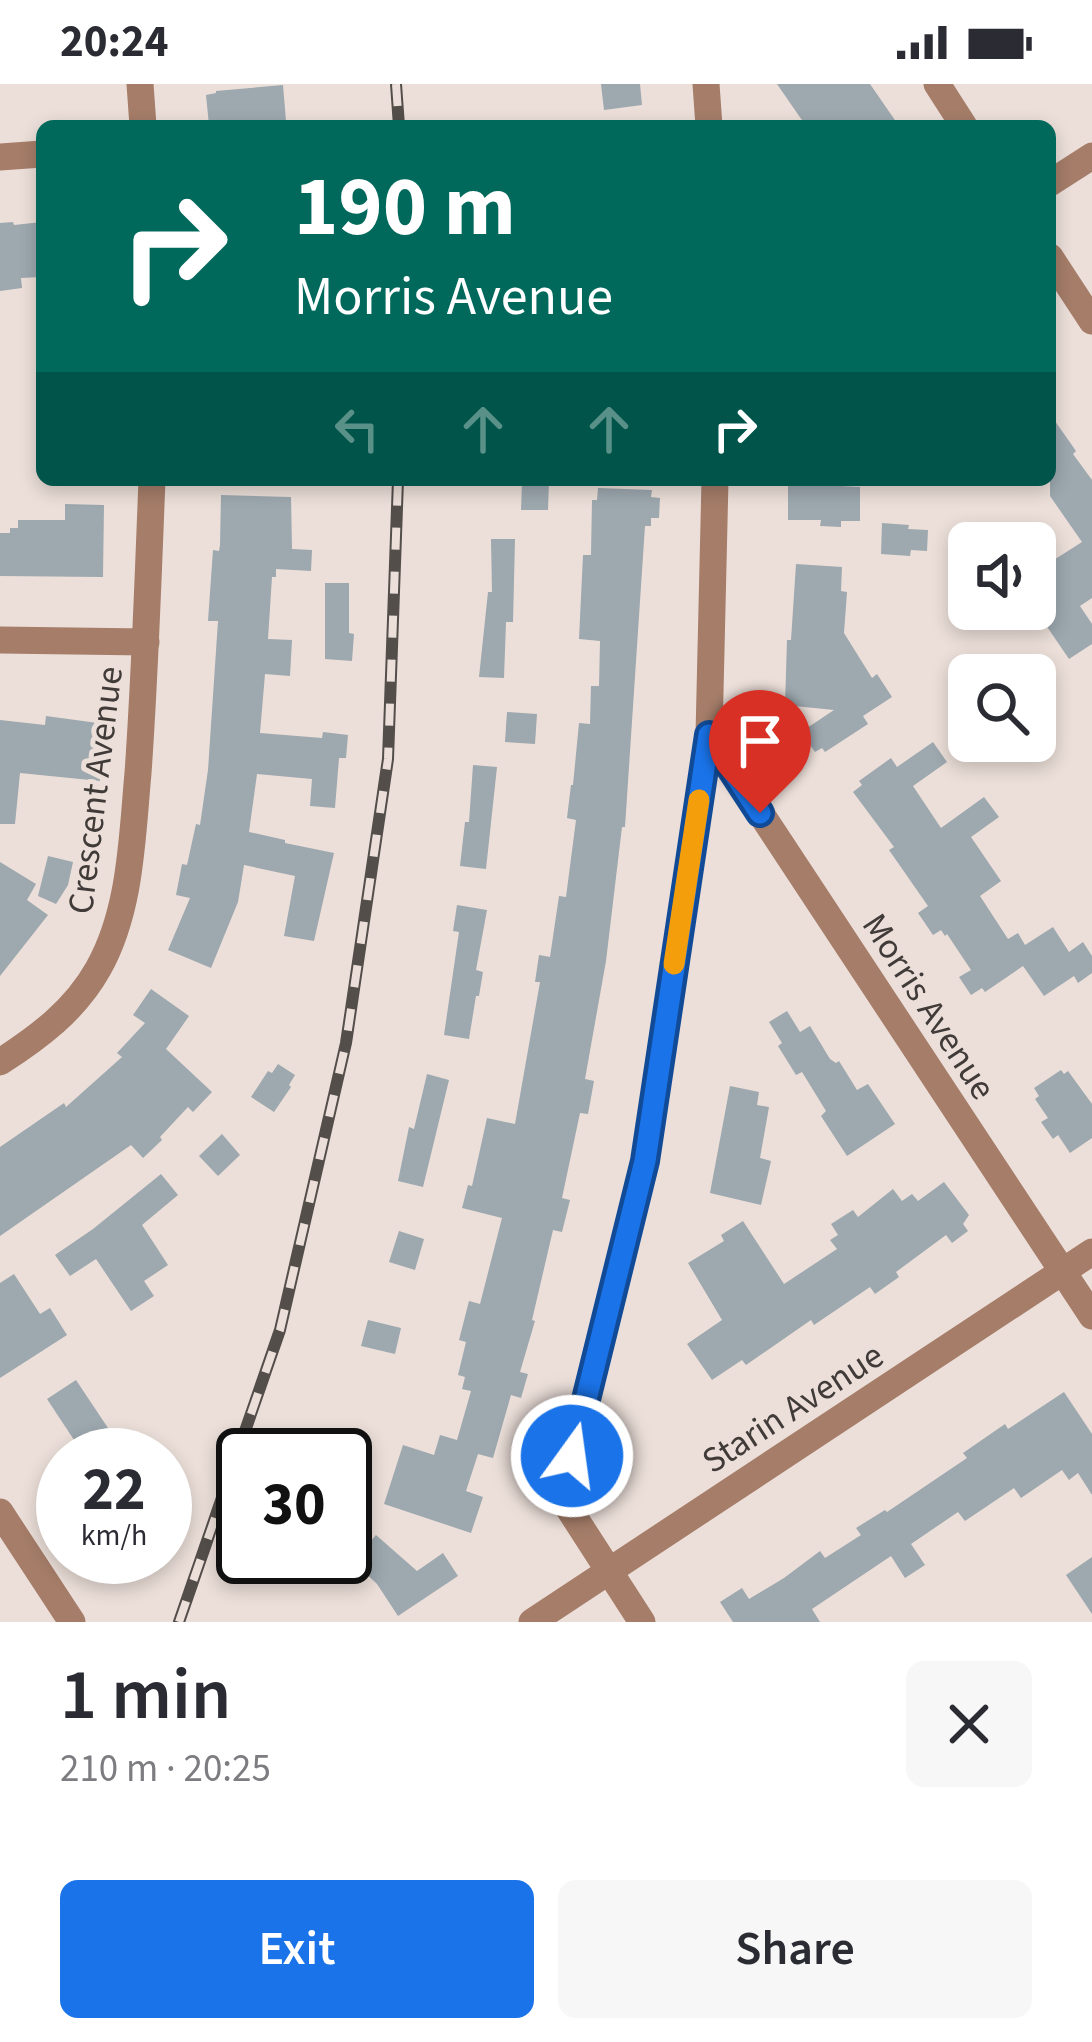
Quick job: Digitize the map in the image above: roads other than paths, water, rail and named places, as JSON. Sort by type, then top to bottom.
[{"type":"street","points":[[140,84],[143,120]]},
{"type":"street","points":[[706,84],[709,120]]},
{"type":"street","points":[[937,84],[960,120]]},
{"type":"street","points":[[0,157],[36,154]]},
{"type":"street","points":[[1056,179],[1092,156]]},
{"type":"street","points":[[1056,266],[1092,321]]},
{"type":"street","name":"Crescent Avenue","points":[[0,1062],[64,1015],[91,980],[112,941],[124,898],[135,810],[152,486]]},
{"type":"street","points":[[642,1622],[562,1498],[645,1161],[709,735],[715,486]]},
{"type":"street","points":[[0,640],[146,642]]},
{"type":"street","name":"Morris Avenue","points":[[709,735],[1092,1316]]},
{"type":"street","name":"Starin Avenue","points":[[532,1622],[1092,1252]]},
{"type":"street","points":[[2,1521],[72,1622]]},
{"type":"railway","points":[[396,84],[399,120]]},
{"type":"railway","points":[[179,1622],[280,1330],[346,1043],[388,759],[398,486]]}]
